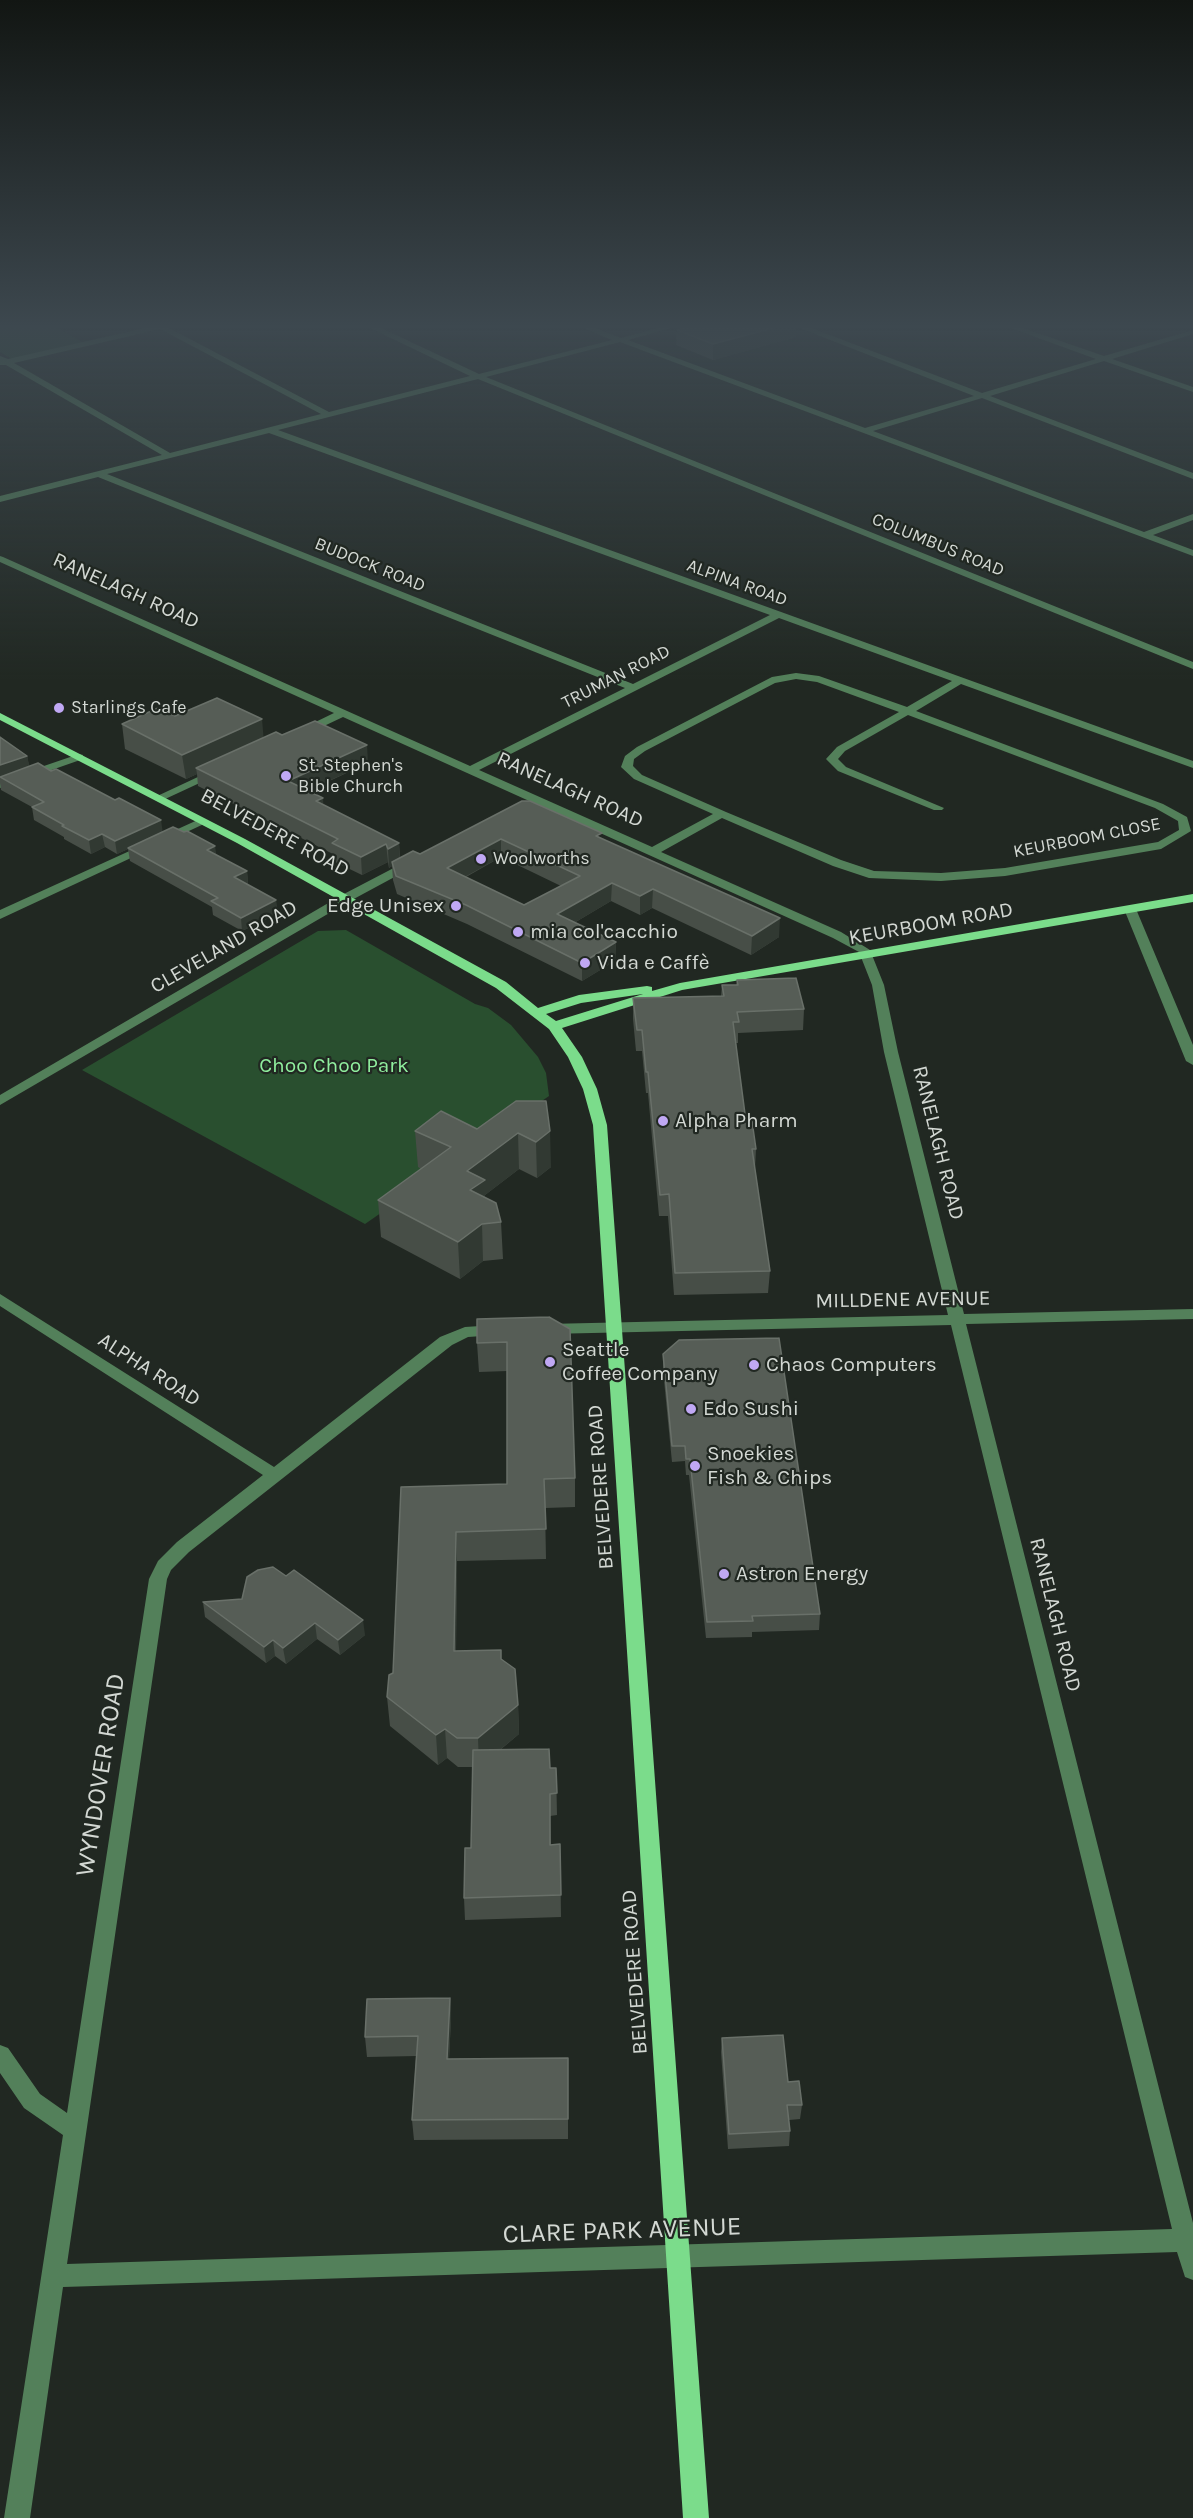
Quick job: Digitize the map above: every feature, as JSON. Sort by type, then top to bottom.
[{"type":"main road","name":"BELVEDERE ROAD","points":[[0,716],[346,898],[488,977],[554,1026],[582,1070],[598,1110],[696,2518]]},
{"type":"main road","name":"KEURBOOM ROAD","points":[[538,1012],[579,999],[676,988],[1193,898]]},
{"type":"main road","name":"KEURBOOM ROAD","points":[[554,1026],[676,988]]},
{"type":"street","points":[[149,445],[168,455]]},
{"type":"street","points":[[0,499],[211,445]]},
{"type":"street","name":"ALPINA ROAD","points":[[310,445],[1193,765]]},
{"type":"street","name":"COLUMBUS ROAD","points":[[648,445],[1193,666]]},
{"type":"street","points":[[901,445],[1193,553]]},
{"type":"street","points":[[1110,445],[1193,476]]},
{"type":"street","name":"BUDOCK ROAD","points":[[97,473],[632,687]]},
{"type":"street","points":[[1144,535],[1193,517]]},
{"type":"street","name":"RANELAGH ROAD","points":[[0,559],[859,945],[866,955],[878,985],[891,1052],[1189,2240],[1193,2269]]},
{"type":"street","name":"TRUMAN ROAD","points":[[470,770],[777,615]]},
{"type":"street","name":"KEURBOOM CLOSE","points":[[802,676],[827,681],[907,711],[1159,806],[1183,819],[1185,831],[1161,845],[975,875],[913,878],[859,872],[638,777],[627,767],[629,758],[641,748],[781,677],[802,676]]},
{"type":"street","points":[[938,808],[842,770],[832,759],[840,749],[960,681]]},
{"type":"street","points":[[296,735],[343,713]]},
{"type":"street","points":[[0,785],[79,757]]},
{"type":"street","points":[[159,798],[222,769]]},
{"type":"street","points":[[514,809],[534,798]]},
{"type":"street","points":[[652,852],[726,816]]},
{"type":"street","points":[[664,857],[726,816]]},
{"type":"street","points":[[0,915],[202,821]]},
{"type":"street","name":"CLEVELAND ROAD","points":[[0,1101],[346,898],[419,859]]},
{"type":"street","points":[[1130,909],[1193,1061]]},
{"type":"street","name":"ALPHA ROAD","points":[[0,1299],[275,1475]]},
{"type":"street","name":"MILLDENE AVENUE","points":[[614,1328],[1193,1314]]},
{"type":"street","points":[[536,1329],[614,1328]]},
{"type":"street","name":"WYNDOVER ROAD","points":[[16,2518],[158,1579],[164,1566],[183,1547],[446,1341],[465,1332],[513,1330]]},
{"type":"street","points":[[0,2055],[32,2101],[74,2130]]},
{"type":"street","name":"CLARE PARK AVENUE","points":[[52,2276],[679,2258],[1189,2240]]},
{"type":"green space","name":"Choo Choo Park","points":[[346,930],[475,1004],[488,1008],[511,1025],[538,1057],[546,1073],[549,1096],[365,1224],[82,1070],[318,931]]},
{"type":"building","points":[[217,698],[262,719],[182,755],[122,724],[158,708],[175,716]]},
{"type":"building","points":[[315,721],[367,745],[288,781],[323,798],[316,801],[399,843],[388,849],[386,844],[361,857],[332,843],[338,839],[196,768],[276,732],[282,735]]},
{"type":"building","points":[[0,737],[27,756],[0,765]]},
{"type":"building","points":[[38,763],[51,771],[56,769],[115,800],[119,798],[161,820],[115,841],[102,834],[89,840],[32,807],[44,802],[0,777]]},
{"type":"building","points":[[522,801],[530,801],[602,833],[596,836],[780,918],[752,936],[653,889],[640,896],[612,883],[557,914],[616,942],[582,963],[466,905],[396,876],[392,862],[413,851],[420,854]],"holes":[[[501,839],[580,876],[524,905],[447,868]]]},
{"type":"building","points":[[173,827],[187,831],[215,846],[207,850],[247,871],[234,877],[276,900],[241,918],[211,901],[218,898],[128,848]]},
{"type":"building","points":[[796,978],[804,1009],[737,1012],[739,1022],[733,1022],[745,1114],[751,1114],[756,1149],[752,1149],[770,1271],[675,1273],[669,1194],[660,1195],[648,1072],[646,1072],[642,1030],[637,1030],[633,998],[724,996],[722,985],[738,985],[737,980]]},
{"type":"building","points":[[516,1101],[546,1101],[550,1131],[536,1142],[518,1133],[467,1171],[485,1180],[470,1190],[496,1203],[501,1222],[482,1224],[458,1242],[378,1200],[451,1147],[415,1131],[441,1111],[477,1129]]},
{"type":"building","points":[[549,1317],[570,1329],[575,1478],[544,1479],[546,1529],[456,1532],[454,1651],[501,1650],[501,1659],[515,1669],[518,1705],[478,1738],[457,1738],[445,1729],[436,1735],[387,1697],[389,1675],[393,1673],[401,1487],[507,1484],[507,1342],[477,1343],[477,1319]]},
{"type":"building","points":[[779,1338],[820,1614],[752,1616],[753,1621],[707,1622],[690,1459],[686,1459],[685,1446],[672,1446],[663,1354],[679,1340]]},
{"type":"building","points":[[273,1567],[286,1576],[294,1570],[363,1620],[338,1640],[315,1623],[283,1648],[273,1640],[264,1647],[203,1602],[242,1599],[247,1577],[258,1570]]},
{"type":"building","points":[[549,1749],[550,1768],[556,1768],[557,1793],[550,1794],[550,1845],[560,1844],[561,1895],[464,1898],[465,1848],[471,1848],[473,1750]]},
{"type":"building","points":[[450,1998],[447,2059],[568,2058],[568,2119],[412,2120],[418,2036],[365,2037],[367,1999]]},
{"type":"building","points":[[783,2035],[788,2082],[799,2081],[802,2105],[787,2105],[790,2131],[729,2134],[722,2038]]},
{"type":"place","name":"Starlings Cafe","points":[[59,708]]},
{"type":"place","name":"St. Stephen's Bible Church","points":[[286,776]]},
{"type":"place","name":"Woolworths","points":[[481,859]]},
{"type":"place","name":"Edge Unisex","points":[[456,906]]},
{"type":"place","name":"mia col'cacchio","points":[[518,932]]},
{"type":"place","name":"Vida e Caffè","points":[[585,963]]},
{"type":"place","name":"Alpha Pharm","points":[[663,1121]]},
{"type":"place","name":"Seattle Coffee Company","points":[[550,1362]]},
{"type":"place","name":"Chaos Computers","points":[[754,1365]]},
{"type":"place","name":"Edo Sushi","points":[[691,1409]]},
{"type":"place","name":"Snoekies Fish & Chips","points":[[695,1466]]},
{"type":"place","name":"Astron Energy","points":[[724,1574]]}]
